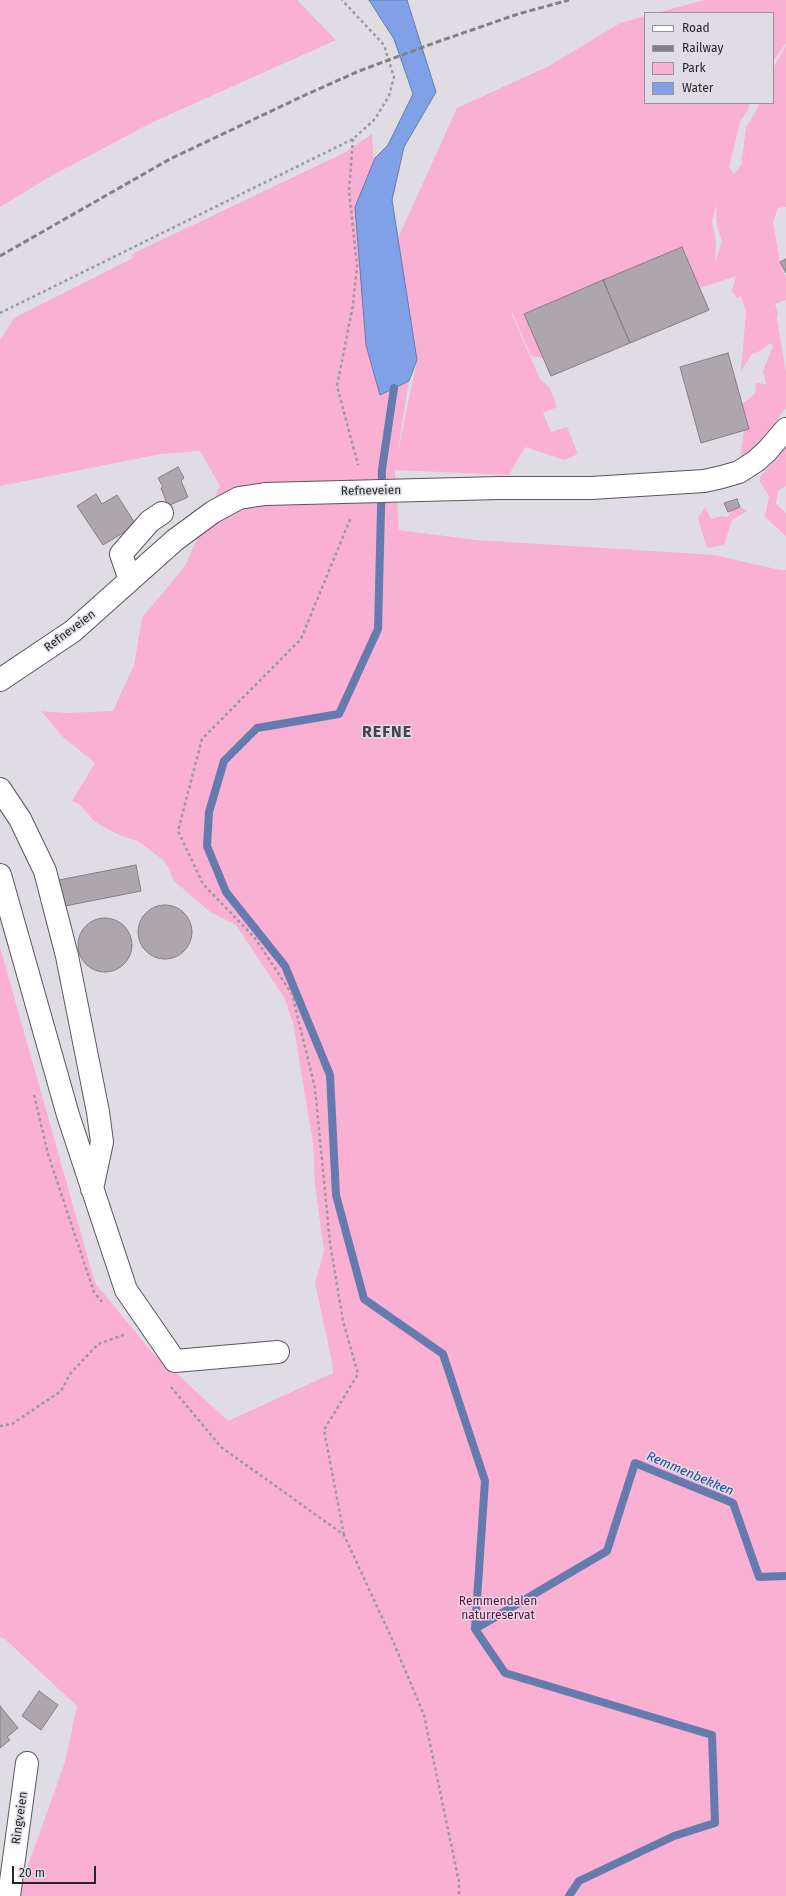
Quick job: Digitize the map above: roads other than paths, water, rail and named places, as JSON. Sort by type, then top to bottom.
[{"type":"street","name":"Refneveien","points":[[0,680],[73,631],[175,540],[213,512],[239,498],[265,494],[499,488],[591,488],[704,481],[739,472],[756,461],[767,451],[786,429]]},
{"type":"street","points":[[130,580],[121,554],[150,521],[162,513]]},
{"type":"street","points":[[0,789],[20,819],[45,871],[67,956],[98,1112],[102,1142],[92,1190]]},
{"type":"street","points":[[0,875],[68,1115],[126,1290],[175,1361],[278,1352]]},
{"type":"street","name":"Ringveien","points":[[9,1896],[27,1763]]},
{"type":"water","points":[[369,0],[407,0],[436,92],[404,147],[392,200],[417,360],[409,381],[380,395],[366,345],[355,207],[375,158],[388,145],[413,94],[394,39]]},
{"type":"waterway","points":[[394,388],[382,469],[378,629],[339,714],[257,728],[224,761],[209,812],[207,846],[226,892],[285,966],[330,1075],[336,1195],[364,1299],[443,1354],[485,1481],[475,1629],[505,1673],[712,1735],[715,1823],[674,1836],[579,1881],[569,1896]]},
{"type":"waterway","name":"Remmenbekken","points":[[475,1629],[607,1551],[635,1463],[733,1503],[759,1577],[786,1576]]},
{"type":"railway","points":[[0,256],[170,159],[303,96],[359,71],[437,42],[518,14],[569,0]]},
{"type":"district","name":"REFNE","points":[[387,733]]},
{"type":"park label","name":"Remmendalen naturreservat","points":[[498,1609]]}]
